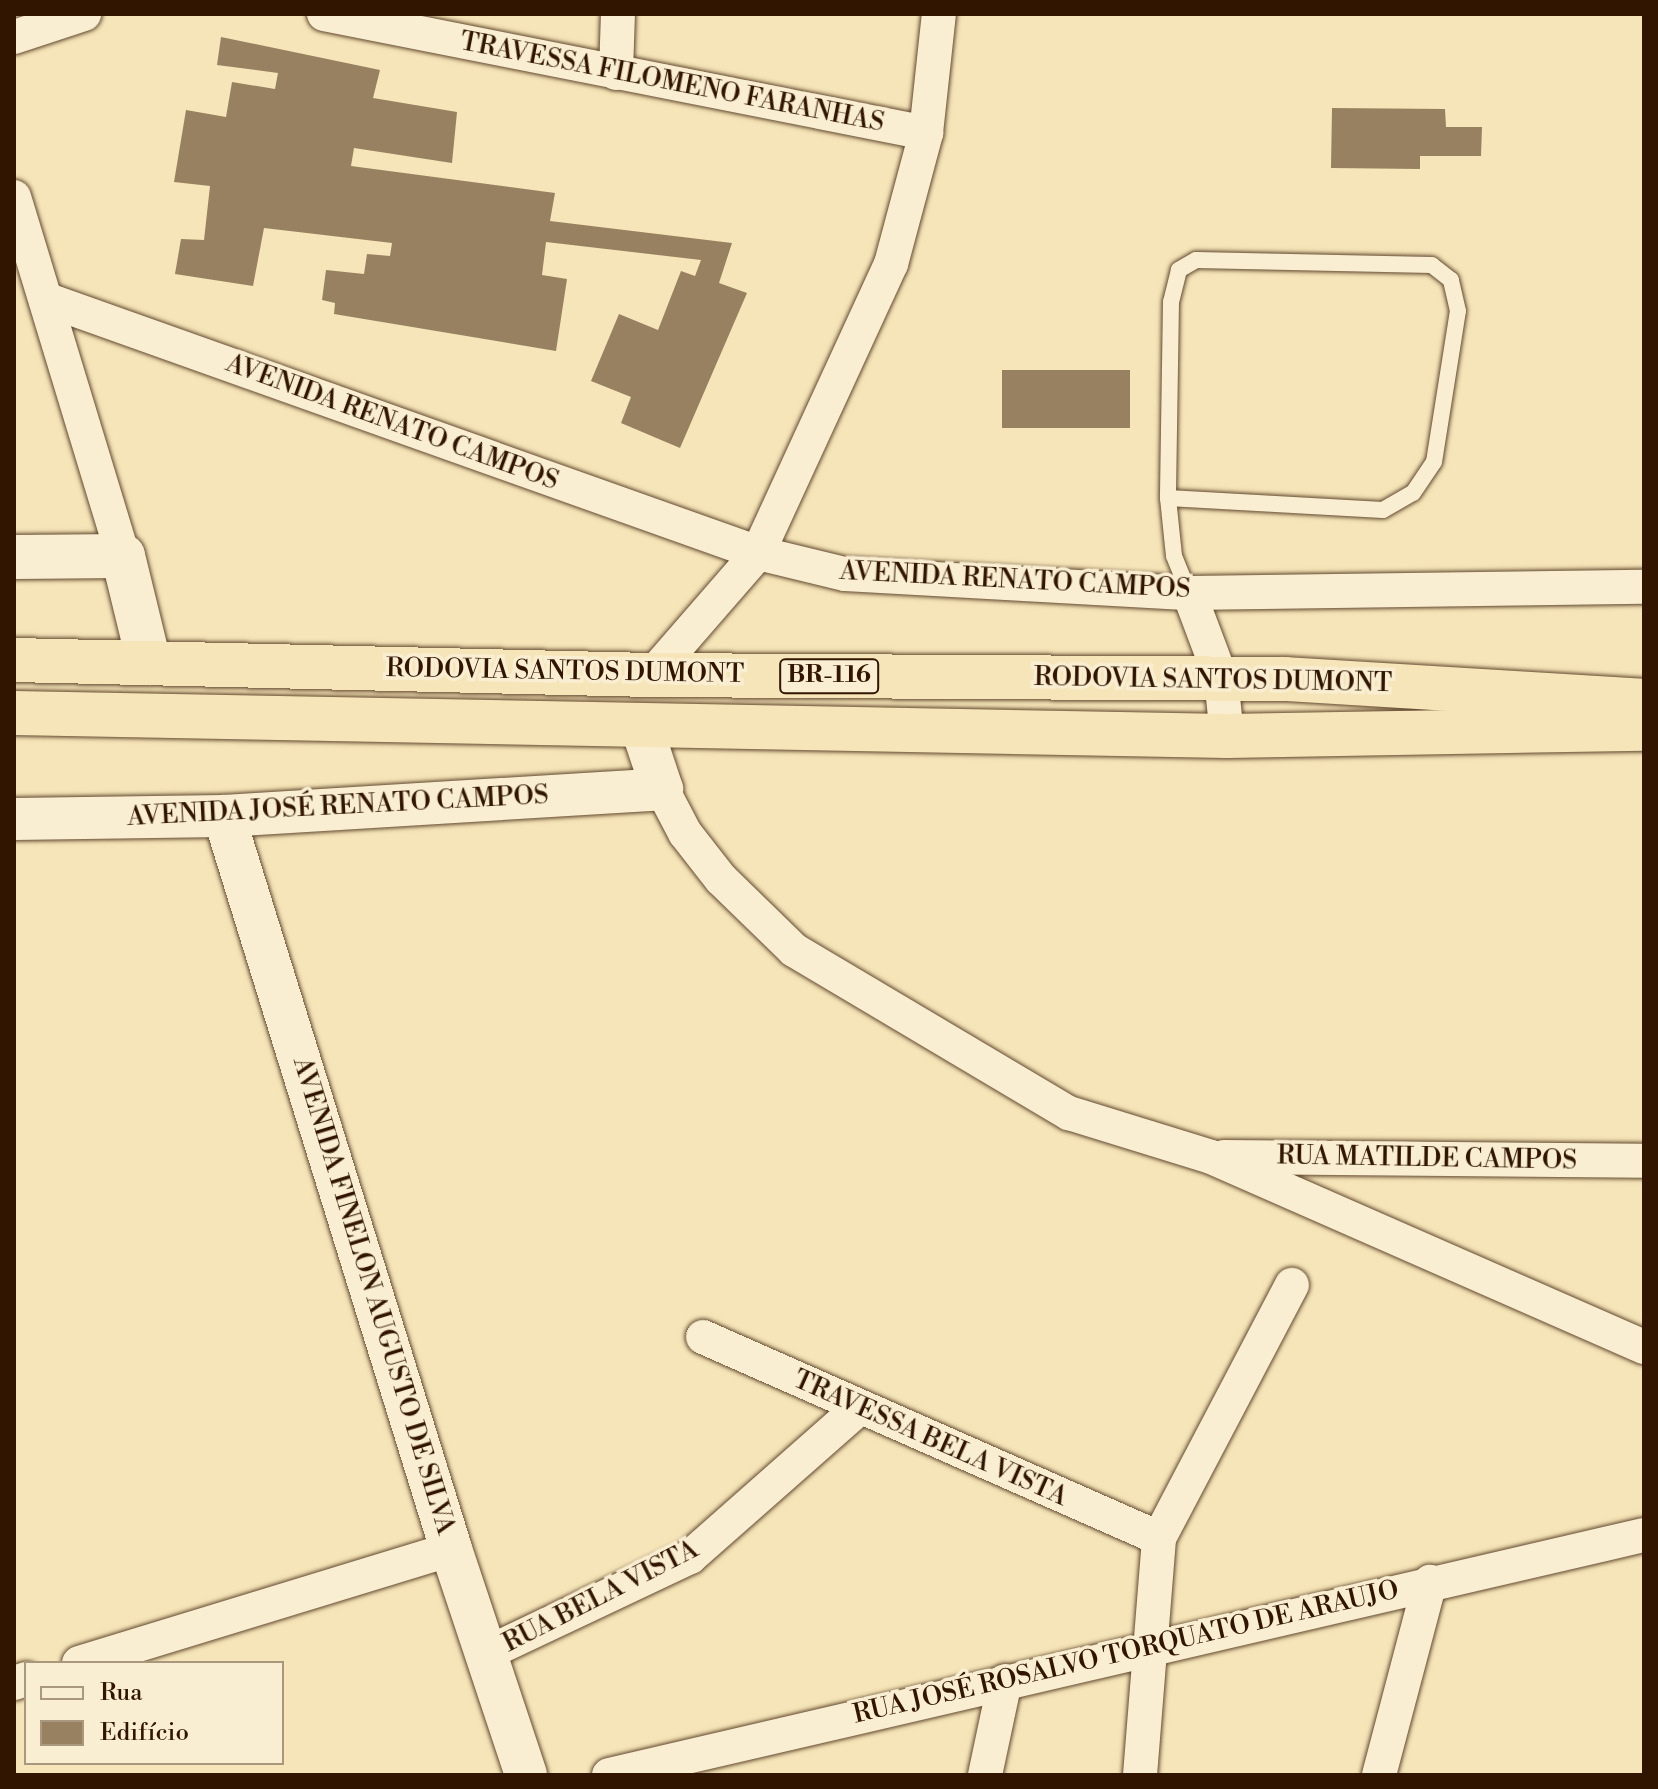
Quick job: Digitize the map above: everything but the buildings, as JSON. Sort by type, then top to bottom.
[{"type":"highway","name":"RODOVIA SANTOS DUMONT","points":[[14,660],[652,675],[1221,678],[1644,701]]},
{"type":"highway","name":"RODOVIA SANTOS DUMONT","points":[[14,713],[1227,736],[1644,729]]},
{"type":"main road","points":[[14,557],[123,556],[149,663]]},
{"type":"street","points":[[14,37],[84,14]]},
{"type":"street","name":"TRAVESSA FILOMENO FARANHAS","points":[[324,14],[926,133]]},
{"type":"street","points":[[616,73],[618,14]]},
{"type":"street","points":[[652,675],[758,553],[891,264],[926,133],[939,14]]},
{"type":"street","points":[[17,216],[48,300],[123,556]]},
{"type":"street","name":"AVENIDA RENATO CAMPOS","points":[[48,300],[758,553],[864,576],[1189,593],[1644,587]]},
{"type":"street","points":[[1189,593],[1221,678],[1227,736]]},
{"type":"street","points":[[641,726],[662,789],[685,833],[721,879],[794,950],[1069,1113],[1211,1157],[1644,1347]]},
{"type":"street","name":"AVENIDA JOSÉ RENATO CAMPOS","points":[[14,819],[224,816],[662,789]]},
{"type":"street","name":"AVENIDA FINELON AUGUSTO DE SILVA","points":[[224,816],[451,1549],[526,1775]]},
{"type":"street","name":"RUA MATILDE CAMPOS","points":[[1211,1157],[1644,1161]]},
{"type":"street","points":[[1140,1775],[1159,1538],[1292,1285]]},
{"type":"street","name":"TRAVESSA BELA VISTA","points":[[703,1337],[858,1409],[1159,1538]]},
{"type":"street","name":"RUA BELA VISTA","points":[[485,1654],[690,1557],[858,1409]]},
{"type":"street","name":"RUA JOSÉ ROSALVO TORQUATO DE ARAUJO","points":[[609,1775],[1151,1646],[1644,1535]]},
{"type":"street","points":[[86,1661],[451,1549]]},
{"type":"street","points":[[1379,1775],[1430,1582]]},
{"type":"street","points":[[985,1775],[1005,1681]]},
{"type":"lane","points":[[1168,498],[1383,510],[1413,493],[1434,462],[1458,311],[1451,280],[1432,265],[1196,260],[1179,270],[1171,302],[1168,498],[1174,556],[1189,593]]}]
